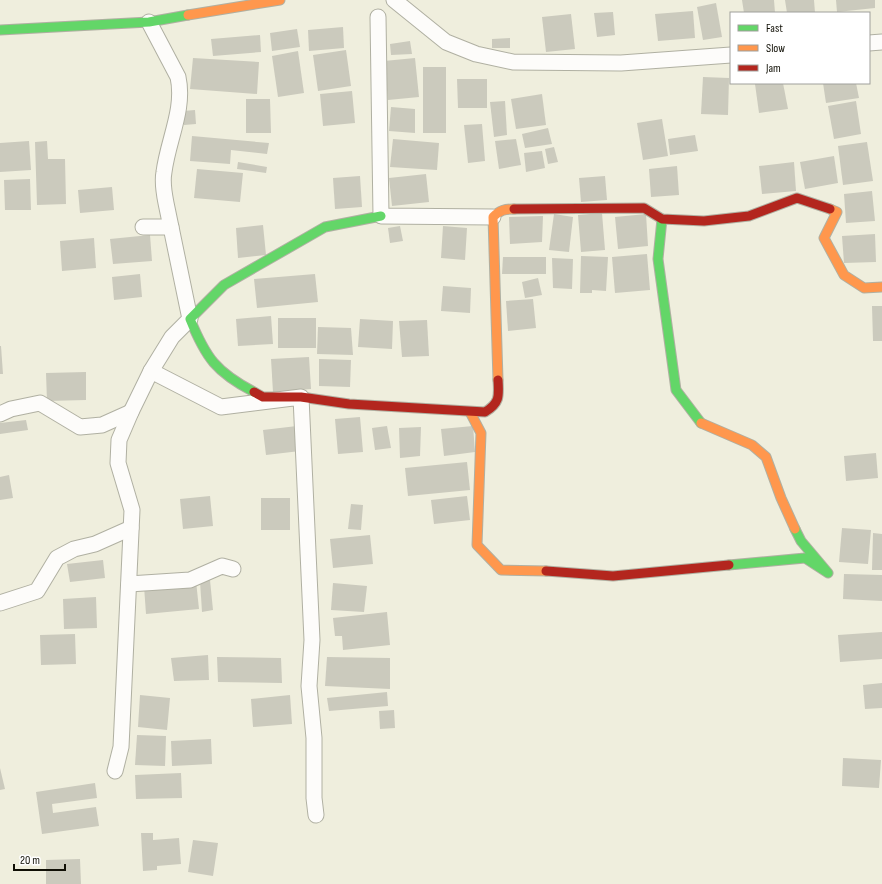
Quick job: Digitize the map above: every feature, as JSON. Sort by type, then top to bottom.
[{"type":"street","points":[[0,30],[149,22],[256,2],[280,0]]},
{"type":"street","points":[[394,0],[446,42],[476,54],[513,62],[621,64],[730,55]]},
{"type":"street","points":[[378,17],[381,216]]},
{"type":"street","points":[[149,22],[178,77],[180,87],[180,100],[164,172],[163,185],[190,319],[200,344],[213,363],[233,381],[263,397],[301,397],[349,404],[470,412],[485,412],[493,407],[498,396],[493,217]]},
{"type":"street","points":[[870,43],[882,42]]},
{"type":"street","points":[[115,771],[121,747],[132,510],[118,463],[119,440],[151,371],[172,337],[224,285],[325,227],[381,216],[493,217],[504,209],[644,208],[662,219],[704,221],[749,216],[796,198],[837,212],[824,238],[844,275],[864,288],[882,287]]},
{"type":"street","points":[[470,412],[481,433],[477,545],[501,570],[560,571],[613,576],[805,558],[828,573],[801,542],[781,498],[766,457],[752,445],[700,423],[676,390],[658,259],[662,219]]},
{"type":"street","points":[[143,227],[171,227]]},
{"type":"street","points":[[151,371],[221,407],[301,397]]},
{"type":"street","points":[[301,397],[312,640],[309,686],[314,738],[314,798],[316,815]]},
{"type":"street","points":[[0,414],[11,409],[40,403],[80,427],[102,425],[131,412]]},
{"type":"street","points":[[0,603],[37,591],[57,558],[74,549],[94,544],[131,528]]},
{"type":"street","points":[[129,584],[190,580],[222,566],[233,569]]},
{"type":"building","points":[[742,0],[774,0],[775,12],[744,12]]},
{"type":"building","points":[[785,0],[814,0],[815,12],[787,12]]},
{"type":"building","points":[[836,0],[875,0],[875,8],[837,12]]},
{"type":"building","points":[[716,3],[722,37],[703,40],[697,7]]},
{"type":"building","points":[[693,11],[695,38],[658,41],[655,14]]},
{"type":"building","points":[[613,12],[615,35],[597,37],[594,13]]},
{"type":"building","points":[[571,14],[575,49],[546,52],[542,17]]},
{"type":"building","points":[[343,27],[344,48],[309,51],[308,30]]},
{"type":"building","points":[[297,29],[300,47],[272,51],[270,33]]},
{"type":"building","points":[[260,35],[261,52],[213,56],[211,39]]},
{"type":"building","points":[[510,38],[510,48],[492,48],[492,39]]},
{"type":"building","points":[[410,41],[412,54],[391,55],[390,44]]},
{"type":"building","points":[[346,50],[351,86],[318,91],[313,55]]},
{"type":"building","points":[[298,51],[304,93],[278,97],[272,56]]},
{"type":"building","points":[[193,58],[259,62],[257,94],[190,89]]},
{"type":"building","points":[[415,58],[419,97],[388,100],[384,61]]},
{"type":"building","points":[[423,67],[446,67],[446,133],[423,133]]},
{"type":"building","points":[[703,77],[729,78],[728,115],[701,114]]},
{"type":"building","points":[[457,79],[487,79],[487,108],[458,108]]},
{"type":"building","points":[[755,84],[783,84],[788,109],[759,113]]},
{"type":"building","points":[[823,84],[856,84],[859,98],[826,103]]},
{"type":"building","points":[[352,91],[355,123],[323,126],[320,94]]},
{"type":"building","points":[[542,94],[546,125],[516,129],[511,99]]},
{"type":"building","points":[[246,99],[270,99],[271,133],[246,133]]},
{"type":"building","points":[[505,101],[507,135],[494,137],[490,102]]},
{"type":"building","points":[[856,101],[861,134],[834,139],[828,106]]},
{"type":"building","points":[[391,107],[415,109],[415,133],[389,131]]},
{"type":"building","points":[[195,110],[196,124],[184,125],[183,111]]},
{"type":"building","points":[[662,119],[668,156],[643,160],[637,123]]},
{"type":"building","points":[[482,124],[485,161],[468,163],[464,125]]},
{"type":"building","points":[[548,128],[552,144],[525,148],[522,134]]},
{"type":"building","points":[[695,135],[698,151],[670,155],[668,139]]},
{"type":"building","points":[[192,136],[269,143],[267,154],[231,150],[230,164],[190,161]]},
{"type":"building","points":[[393,139],[439,143],[437,170],[390,167]]},
{"type":"building","points":[[516,139],[521,165],[499,169],[495,141]]},
{"type":"building","points":[[29,141],[31,170],[0,172],[0,143]]},
{"type":"building","points":[[47,141],[48,159],[65,159],[66,204],[37,205],[35,142]]},
{"type":"building","points":[[867,142],[873,181],[843,185],[838,146]]},
{"type":"building","points":[[554,147],[558,162],[548,164],[545,149]]},
{"type":"building","points":[[542,151],[545,168],[526,172],[524,153]]},
{"type":"building","points":[[834,156],[838,183],[805,189],[800,162]]},
{"type":"building","points":[[238,162],[267,167],[266,173],[237,169]]},
{"type":"building","points":[[794,162],[796,191],[762,194],[759,166]]},
{"type":"building","points":[[677,166],[679,195],[651,197],[649,169]]},
{"type":"building","points":[[197,169],[243,173],[240,202],[194,198]]},
{"type":"building","points":[[426,174],[429,202],[392,206],[389,178]]},
{"type":"building","points":[[360,176],[362,207],[335,209],[333,178]]},
{"type":"building","points":[[605,176],[607,200],[581,202],[579,178]]},
{"type":"building","points":[[30,179],[31,210],[5,210],[4,180]]},
{"type":"building","points":[[112,187],[114,210],[80,213],[78,190]]},
{"type":"building","points":[[872,191],[875,221],[846,223],[844,194]]},
{"type":"building","points":[[602,213],[605,250],[581,252],[578,215]]},
{"type":"building","points":[[554,214],[573,217],[569,252],[549,250]]},
{"type":"building","points":[[646,214],[648,246],[618,249],[615,217]]},
{"type":"building","points":[[543,216],[542,242],[510,244],[509,217]]},
{"type":"building","points":[[263,225],[266,255],[238,258],[236,228]]},
{"type":"building","points":[[400,226],[403,241],[390,243],[388,228]]},
{"type":"building","points":[[443,226],[467,228],[465,260],[441,258]]},
{"type":"building","points":[[875,234],[876,262],[844,263],[842,236]]},
{"type":"building","points":[[150,235],[152,261],[113,264],[110,239]]},
{"type":"building","points":[[94,238],[96,268],[62,271],[60,241]]},
{"type":"building","points":[[647,254],[650,290],[615,293],[612,257]]},
{"type":"building","points":[[581,256],[608,257],[606,291],[592,290],[592,293],[580,293]]},
{"type":"building","points":[[503,257],[546,257],[546,274],[502,274]]},
{"type":"building","points":[[552,258],[573,259],[572,289],[553,288]]},
{"type":"building","points":[[140,274],[142,297],[114,300],[112,277]]},
{"type":"building","points":[[315,274],[318,302],[257,308],[254,279]]},
{"type":"building","points":[[538,278],[542,295],[525,298],[522,282]]},
{"type":"building","points":[[443,286],[471,288],[470,313],[441,311]]},
{"type":"building","points":[[533,299],[536,328],[508,331],[506,301]]},
{"type":"building","points":[[872,306],[882,306],[882,341],[873,341]]},
{"type":"building","points":[[271,316],[273,344],[238,346],[236,319]]},
{"type":"building","points":[[278,318],[316,318],[316,348],[278,348]]},
{"type":"building","points":[[360,319],[393,321],[392,349],[358,347]]},
{"type":"building","points":[[427,320],[429,356],[402,357],[399,321]]},
{"type":"building","points":[[318,327],[351,328],[353,355],[317,354]]},
{"type":"building","points":[[1,346],[3,374],[0,374]]},
{"type":"building","points":[[309,357],[311,389],[273,392],[271,359]]},
{"type":"building","points":[[319,359],[351,360],[350,387],[319,386]]},
{"type":"building","points":[[86,372],[86,400],[47,401],[46,373]]},
{"type":"building","points":[[360,417],[363,452],[338,454],[335,419]]},
{"type":"building","points":[[26,420],[28,430],[0,434],[0,423]]},
{"type":"building","points":[[297,426],[300,451],[266,455],[263,430]]},
{"type":"building","points":[[387,426],[391,448],[375,450],[372,428]]},
{"type":"building","points":[[473,426],[475,452],[444,456],[441,429]]},
{"type":"building","points":[[421,427],[420,456],[400,458],[399,428]]},
{"type":"building","points":[[876,453],[878,478],[846,481],[844,456]]},
{"type":"building","points":[[467,462],[470,490],[408,496],[405,468]]},
{"type":"building","points":[[9,475],[13,498],[0,500],[0,477]]},
{"type":"building","points":[[210,496],[213,526],[183,529],[180,499]]},
{"type":"building","points":[[467,496],[470,520],[434,524],[431,500]]},
{"type":"building","points":[[261,498],[290,498],[290,530],[261,530]]},
{"type":"building","points":[[351,504],[363,505],[361,530],[348,529]]},
{"type":"building","points":[[842,528],[871,530],[868,564],[839,562]]},
{"type":"building","points":[[873,533],[882,534],[882,570],[872,570]]},
{"type":"building","points":[[370,535],[373,564],[333,568],[330,539]]},
{"type":"building","points":[[103,560],[105,578],[70,582],[67,564]]},
{"type":"building","points":[[844,574],[882,575],[882,601],[843,599]]},
{"type":"building","points":[[210,580],[213,610],[202,612],[200,581]]},
{"type":"building","points":[[196,581],[199,609],[146,614],[144,586]]},
{"type":"building","points":[[333,583],[367,586],[364,612],[331,610]]},
{"type":"building","points":[[96,597],[97,628],[64,629],[63,599]]},
{"type":"building","points":[[387,612],[390,645],[343,650],[342,636],[335,636],[333,618]]},
{"type":"building","points":[[882,632],[882,659],[840,662],[838,635]]},
{"type":"building","points":[[75,634],[76,664],[41,665],[40,635]]},
{"type":"building","points":[[208,655],[209,680],[174,681],[171,658]]},
{"type":"building","points":[[217,657],[281,658],[282,683],[218,682]]},
{"type":"building","points":[[327,657],[390,658],[390,689],[325,686]]},
{"type":"building","points":[[882,683],[882,708],[865,709],[863,685]]},
{"type":"building","points":[[387,692],[388,706],[329,711],[327,698]]},
{"type":"building","points":[[140,695],[170,698],[167,730],[138,727]]},
{"type":"building","points":[[290,695],[292,724],[253,727],[251,699]]},
{"type":"building","points":[[394,710],[395,728],[380,729],[379,711]]},
{"type":"building","points":[[137,735],[166,736],[165,766],[135,765]]},
{"type":"building","points":[[211,739],[212,764],[172,766],[171,741]]},
{"type":"building","points":[[843,758],[881,760],[879,788],[842,786]]},
{"type":"building","points":[[0,768],[5,789],[0,790]]},
{"type":"building","points":[[181,773],[182,798],[136,799],[135,775]]},
{"type":"building","points":[[95,783],[97,798],[52,804],[53,813],[96,807],[99,826],[42,834],[36,792]]},
{"type":"building","points":[[141,833],[153,833],[153,840],[179,838],[181,864],[157,866],[157,870],[143,871]]},
{"type":"building","points":[[193,840],[218,843],[213,876],[188,872]]},
{"type":"building","points":[[80,859],[81,884],[46,884],[46,860]]},
{"type":"traffic: fast","points":[[0,30],[149,22],[188,15]]},
{"type":"traffic: fast","points":[[254,392],[230,378],[214,363],[201,344],[190,319],[224,285],[325,227],[381,216]]},
{"type":"traffic: fast","points":[[662,219],[658,259],[676,390],[701,423]]},
{"type":"traffic: fast","points":[[729,565],[805,558],[828,573],[801,541],[795,529]]},
{"type":"traffic: slow","points":[[188,15],[280,0]]},
{"type":"traffic: slow","points":[[498,380],[493,217],[503,210],[514,209]]},
{"type":"traffic: slow","points":[[830,209],[837,212],[824,238],[844,275],[864,288],[882,287]]},
{"type":"traffic: slow","points":[[470,412],[481,433],[477,545],[501,570],[546,571]]},
{"type":"traffic: slow","points":[[701,423],[752,445],[766,457],[781,498],[795,529]]},
{"type":"traffic: jam","points":[[514,209],[644,208],[662,219],[704,221],[749,216],[797,198],[830,209]]},
{"type":"traffic: jam","points":[[254,392],[263,397],[301,397],[349,404],[485,412],[490,409],[498,399],[498,380]]},
{"type":"traffic: jam","points":[[546,571],[613,576],[729,565]]}]
